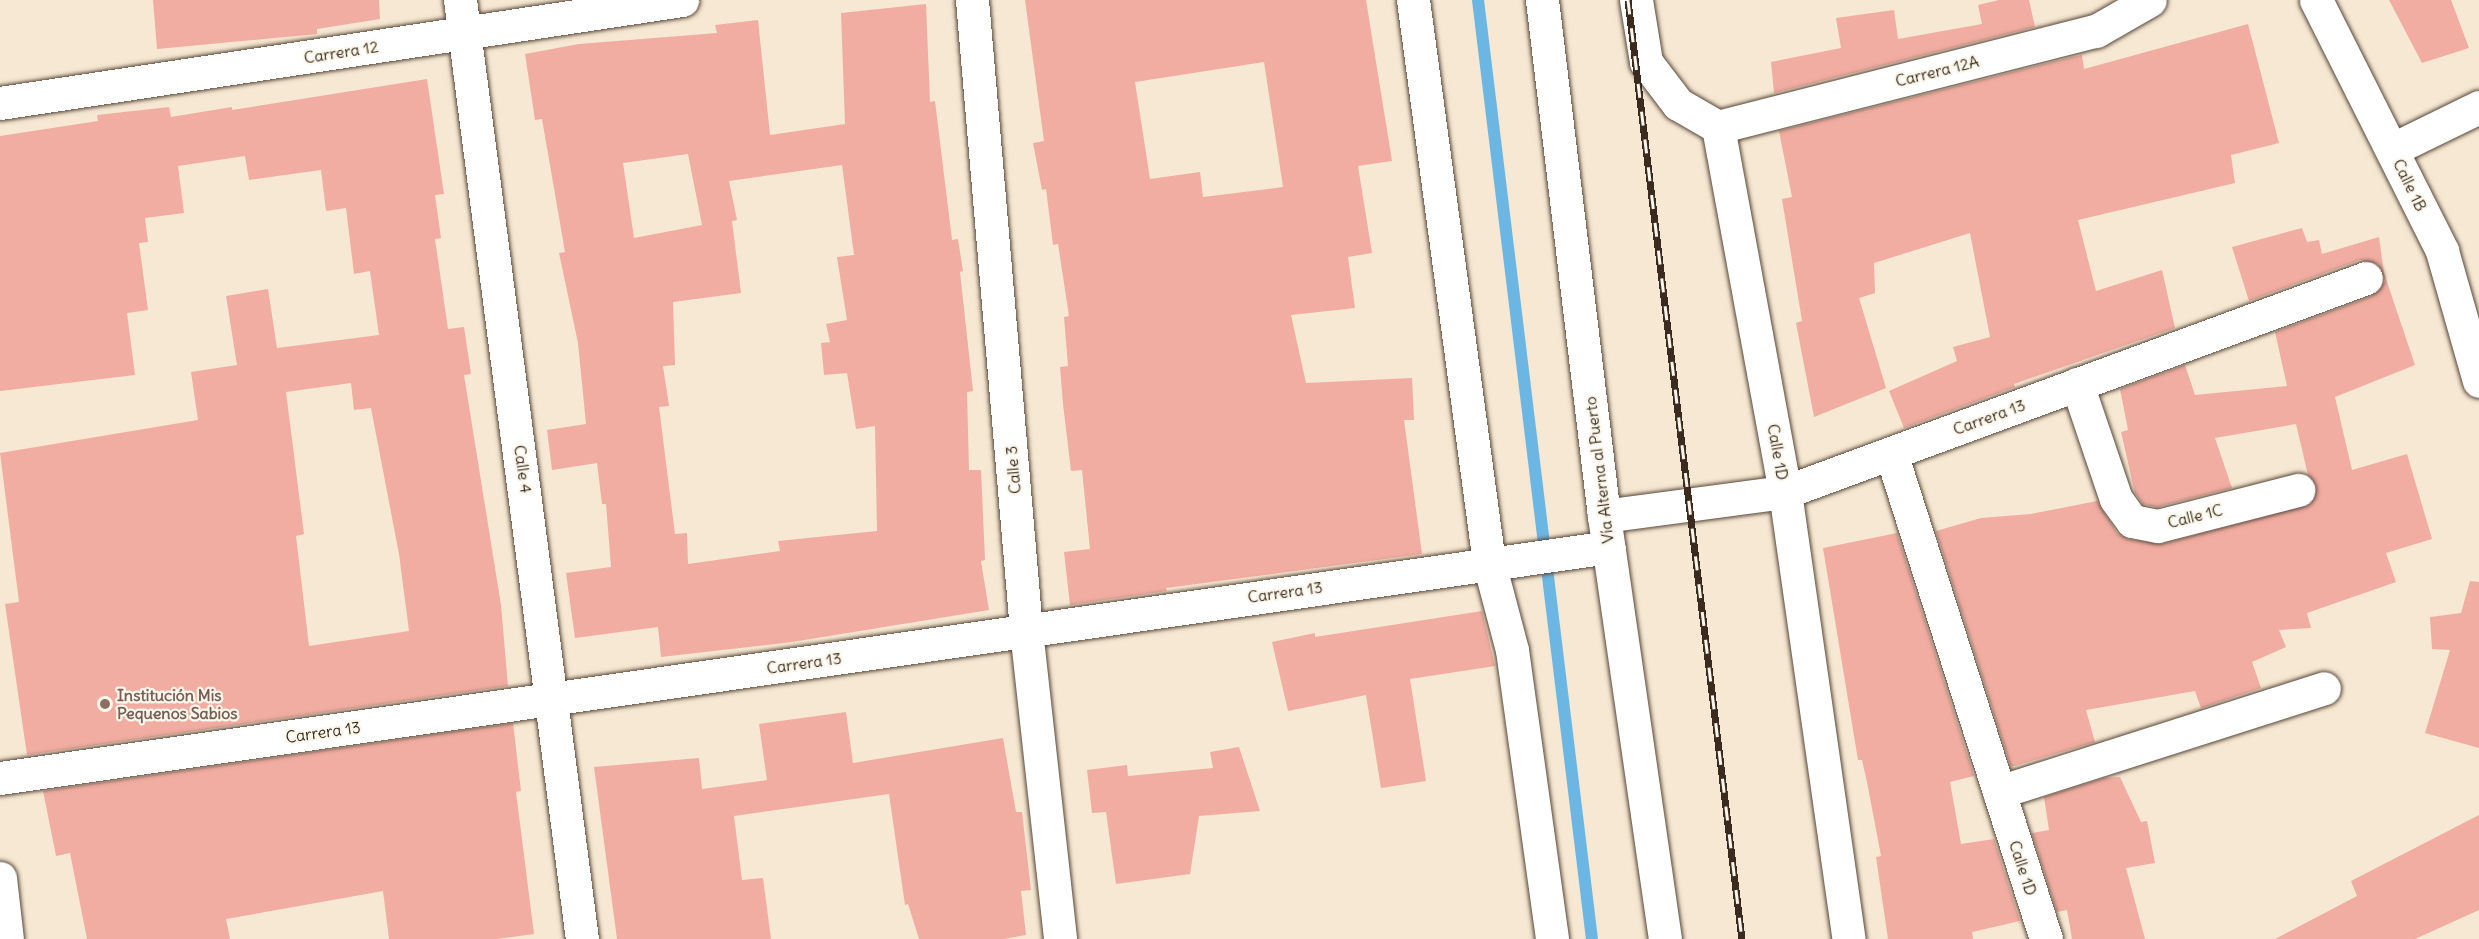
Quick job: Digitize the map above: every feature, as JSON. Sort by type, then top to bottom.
[{"type":"street","name":"Calle 4","points":[[460,0],[553,699],[582,939]]},
{"type":"street","name":"Carrera 12","points":[[0,103],[681,0]]},
{"type":"street","name":"Calle 3","points":[[972,0],[1026,630],[1060,939]]},
{"type":"street","points":[[1413,0],[1503,561],[1512,650],[1552,939]]},
{"type":"street","name":"Vía Alterna al Puerto","points":[[1542,0],[1606,532],[1665,939]]},
{"type":"street","points":[[1636,0],[1646,62],[1678,104],[1718,127]]},
{"type":"street","name":"Carrera 12A","points":[[1718,127],[2096,31],[2151,0]]},
{"type":"street","name":"Calle 1B","points":[[2316,0],[2393,149],[2442,251],[2479,381]]},
{"type":"street","points":[[2393,149],[2479,107]]},
{"type":"street","name":"Calle 1D","points":[[1718,127],[1785,492],[1849,939]]},
{"type":"street","name":"Carrera 13","points":[[0,778],[1559,552],[1606,532],[1785,492],[2366,278]]},
{"type":"street","name":"Calle 1C","points":[[2077,384],[2116,499],[2132,520],[2158,526],[2298,490]]},
{"type":"street","name":"Calle 1D","points":[[1891,453],[2046,939]]},
{"type":"street","points":[[1999,792],[2324,688]]},
{"type":"street","points":[[0,878],[6,939]]},
{"type":"building","points":[[153,0],[379,0],[380,19],[317,29],[317,34],[157,49]]},
{"type":"building","points":[[1025,0],[1366,0],[1392,161],[1358,166],[1372,253],[1348,257],[1355,308],[1291,315],[1306,383],[1412,378],[1414,420],[1404,420],[1422,554],[1166,588],[1167,591],[1070,605],[1064,552],[1090,549],[1082,470],[1071,471],[1063,404],[1060,367],[1068,366],[1064,317],[1069,316],[1058,244],[1053,245],[1046,189],[1042,190],[1033,143],[1044,141]],"holes":[[[1264,62],[1283,187],[1203,197],[1200,172],[1150,179],[1135,82]]]},
{"type":"building","points":[[1999,0],[2029,0],[2035,27],[1774,93],[1771,62],[1841,48],[1836,18],[1894,10],[1898,39],[1982,24],[1978,5]]},
{"type":"building","points":[[2389,0],[2451,0],[2469,48],[2422,63]]},
{"type":"building","points":[[926,4],[930,102],[935,101],[952,240],[958,239],[963,271],[960,272],[973,391],[967,392],[969,470],[981,470],[985,560],[981,561],[989,610],[792,642],[661,657],[658,627],[575,638],[566,573],[611,567],[606,504],[602,504],[597,463],[552,470],[547,430],[586,424],[578,343],[559,253],[565,252],[542,119],[535,120],[525,54],[579,44],[717,33],[715,25],[758,20],[770,135],[845,124],[841,13]],"holes":[[[688,154],[702,225],[634,238],[623,163]],[[842,165],[854,255],[837,257],[847,320],[826,324],[830,342],[821,343],[824,375],[847,373],[856,429],[875,426],[877,531],[778,541],[780,551],[688,564],[687,533],[675,534],[659,407],[669,406],[663,366],[675,365],[673,302],[741,293],[732,221],[737,220],[729,181]]]},
{"type":"building","points":[[2248,24],[2279,143],[2231,155],[2235,183],[2078,220],[2096,291],[2162,270],[2175,328],[2014,384],[2015,387],[1904,428],[1889,391],[1957,361],[1953,347],[1990,337],[1970,233],[1874,263],[1875,293],[1859,298],[1886,388],[1814,417],[1796,323],[1802,321],[1782,199],[1792,197],[1779,131],[2072,57],[2082,55],[2084,69]]},
{"type":"building","points":[[427,79],[444,194],[435,195],[441,238],[435,239],[448,329],[464,327],[471,374],[464,375],[501,605],[508,686],[27,755],[5,604],[19,602],[0,453],[198,420],[191,372],[237,365],[226,296],[268,289],[277,348],[379,335],[370,271],[354,274],[346,208],[326,211],[321,170],[249,180],[245,156],[178,166],[184,213],[145,218],[148,242],[139,243],[148,310],[127,313],[135,375],[0,391],[0,136],[98,121],[97,115],[169,107],[171,117],[232,107],[232,110]],"holes":[[[351,383],[354,410],[371,408],[399,554],[409,631],[309,646],[296,536],[304,534],[286,392]]]},
{"type":"building","points":[[2302,228],[2307,242],[2319,240],[2322,254],[2379,237],[2384,273],[2415,365],[2335,397],[2352,470],[2407,454],[2432,539],[2386,553],[2396,582],[2307,613],[2311,628],[2279,630],[2286,647],[2252,662],[2261,688],[2201,708],[2195,691],[2086,710],[2095,742],[2011,767],[1936,531],[1981,518],[2031,514],[2097,501],[2117,533],[2128,539],[2162,544],[2311,504],[2316,486],[2308,475],[2296,424],[2215,438],[2232,488],[2157,507],[2143,504],[2135,493],[2121,432],[2128,430],[2120,389],[2185,365],[2195,395],[2287,386],[2275,332],[2372,296],[2385,281],[2378,264],[2360,260],[2249,301],[2232,247]]},
{"type":"building","points":[[1897,533],[1974,776],[1950,782],[1961,844],[1994,839],[2020,921],[1972,932],[1973,939],[1888,939],[1876,857],[1881,856],[1862,760],[1858,760],[1823,548]]},
{"type":"building","points":[[2470,581],[2479,582],[2479,748],[2425,733],[2450,650],[2432,649],[2430,617],[2461,613]]},
{"type":"building","points":[[1482,611],[1495,666],[1410,679],[1426,781],[1381,788],[1366,695],[1288,711],[1272,642],[1315,633],[1315,637]]},
{"type":"building","points":[[846,712],[853,763],[1003,738],[1016,812],[1022,812],[1031,890],[1021,891],[1026,935],[1004,939],[919,939],[908,904],[905,905],[889,794],[734,816],[742,880],[763,878],[771,939],[617,939],[594,767],[699,758],[702,789],[767,780],[759,724]]},
{"type":"building","points":[[513,723],[521,791],[516,792],[534,934],[497,939],[389,939],[383,891],[226,919],[230,939],[87,939],[70,853],[56,856],[43,791]]},
{"type":"building","points":[[1239,747],[1260,811],[1199,816],[1190,874],[1116,884],[1106,812],[1092,813],[1087,770],[1127,765],[1128,776],[1213,768],[1210,752]]},
{"type":"building","points":[[2120,777],[2141,822],[2147,821],[2155,863],[2126,868],[2145,939],[2072,939],[2067,910],[2057,912],[2032,833],[2049,830],[2044,797],[2104,778]]},
{"type":"building","points":[[2479,815],[2479,910],[2415,939],[2275,939],[2357,896],[2351,881]]},
{"type":"waterway","points":[[1478,0],[1592,939]]},
{"type":"railway","points":[[1628,0],[1742,939]]},
{"type":"place","name":"Institución Mis Pequenos Sabios","points":[[105,704]]}]
